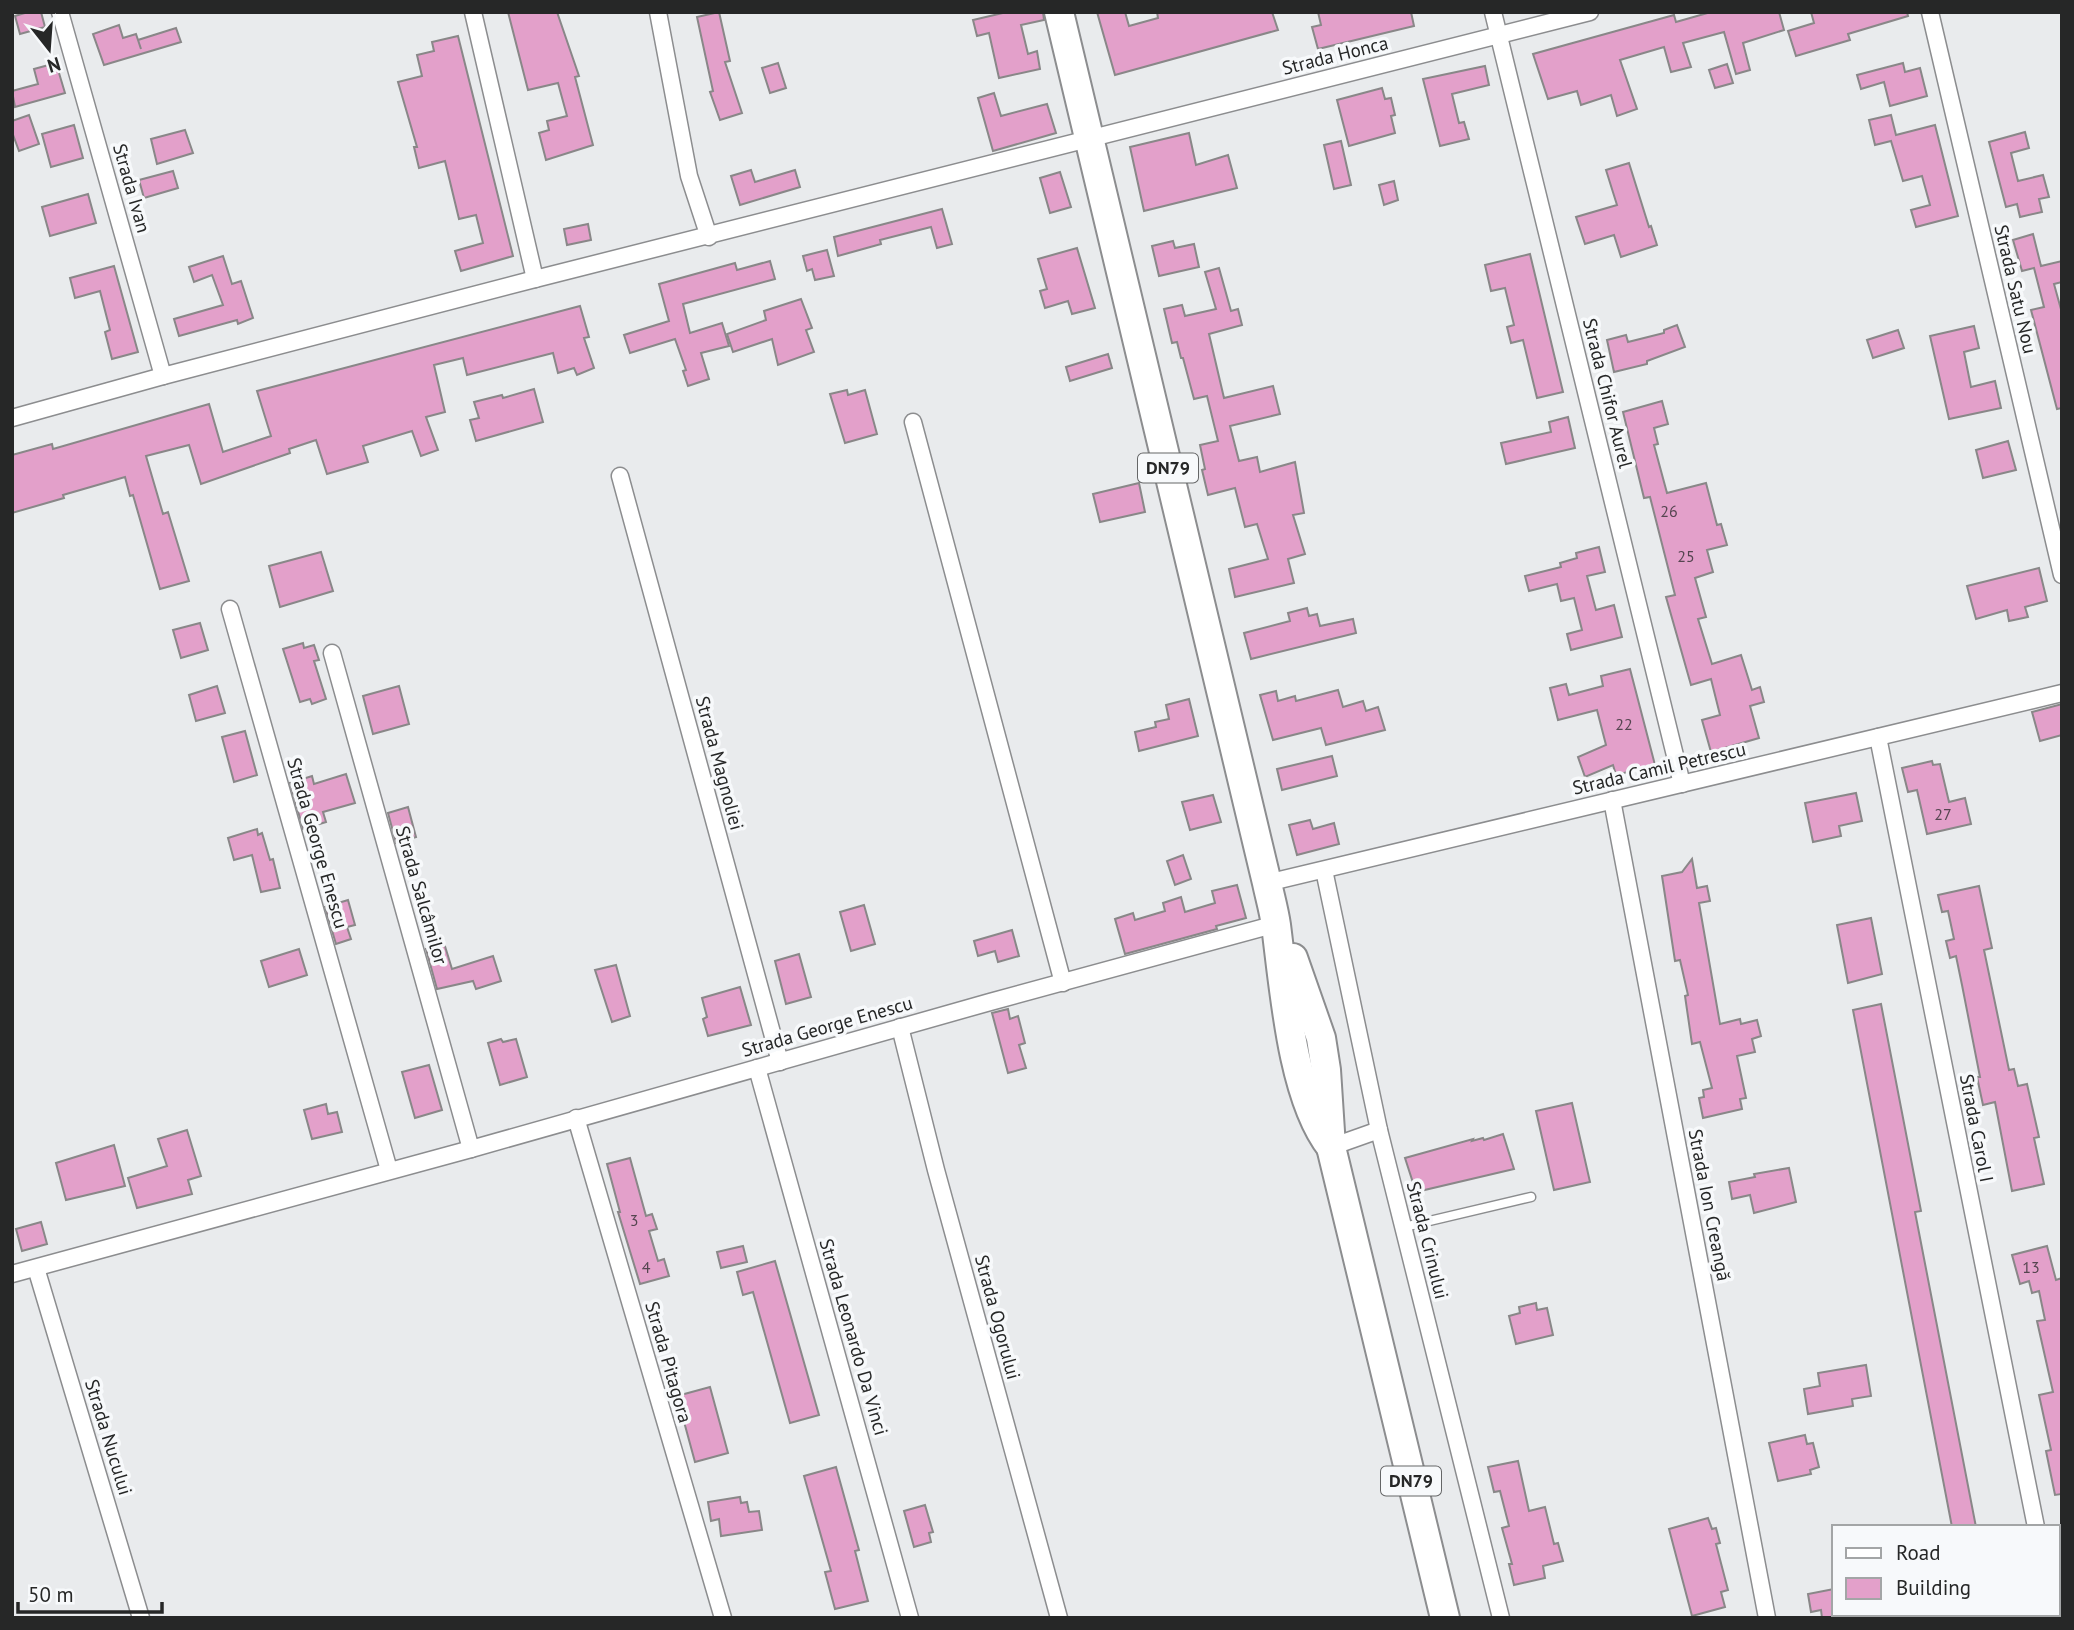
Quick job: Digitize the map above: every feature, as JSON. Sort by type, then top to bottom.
[{"type":"highway","name":"DN79","points":[[1059,12],[1267,883],[1276,925],[1292,1041],[1301,1081],[1321,1134],[1331,1147],[1445,1618]]},
{"type":"street","name":"Strada Ivan","points":[[60,12],[163,376]]},
{"type":"street","points":[[473,12],[535,279]]},
{"type":"street","points":[[658,12],[689,176],[709,237]]},
{"type":"street","name":"Strada Chifor Aurel","points":[[1493,12],[1682,783]]},
{"type":"street","name":"Strada Honca","points":[[12,418],[535,279],[1590,12]]},
{"type":"street","name":"Strada Satu Nou","points":[[1930,12],[2062,575]]},
{"type":"street","points":[[913,422],[1063,983]]},
{"type":"street","name":"Strada Magnoliei","points":[[620,476],[780,1062]]},
{"type":"street","name":"Strada George Enescu","points":[[230,609],[389,1170]]},
{"type":"street","name":"Strada Salcâmilor","points":[[332,653],[471,1149]]},
{"type":"street","name":"Strada Camil Petrescu","points":[[1267,883],[2062,693]]},
{"type":"street","name":"Strada Carol I","points":[[1878,737],[2036,1525]]},
{"type":"street","name":"Strada Ion Creangă","points":[[1612,800],[1767,1618]]},
{"type":"street","name":"Strada Crinului","points":[[1324,870],[1379,1130],[1501,1618]]},
{"type":"street","name":"Strada George Enescu","points":[[12,1274],[1276,925]]},
{"type":"street","name":"Strada Ogorului","points":[[900,1027],[1059,1618]]},
{"type":"street","name":"Strada Leonardo Da Vinci","points":[[757,1068],[910,1618]]},
{"type":"street","name":"Strada Pitagora","points":[[576,1118],[723,1618]]},
{"type":"street","points":[[1331,1147],[1379,1130]]},
{"type":"street","name":"Strada Nucului","points":[[36,1268],[141,1618]]},
{"type":"lane","points":[[1404,1227],[1531,1197]]},
{"type":"building","points":[[41,12],[45,27],[20,34],[15,16]]},
{"type":"building","points":[[508,12],[557,12],[579,76],[575,77],[593,145],[546,160],[539,133],[549,130],[547,121],[567,116],[558,83],[528,90]]},
{"type":"building","points":[[719,12],[730,61],[725,62],[742,113],[720,120],[710,92],[713,91],[697,17]]},
{"type":"building","points":[[1007,12],[1043,12],[1044,20],[1021,25],[1028,54],[1037,51],[1040,69],[999,78],[989,33],[977,36],[973,20]]},
{"type":"building","points":[[1097,12],[1125,12],[1129,26],[1158,18],[1157,12],[1272,12],[1278,30],[1115,75]]},
{"type":"building","points":[[1318,12],[1411,12],[1414,26],[1318,49],[1312,27],[1321,25]]},
{"type":"building","points":[[1711,12],[1779,12],[1784,30],[1743,43],[1750,70],[1736,74],[1724,32],[1683,43],[1691,67],[1671,72],[1664,47],[1620,60],[1637,109],[1617,116],[1611,95],[1581,105],[1577,91],[1548,99],[1533,54],[1674,15],[1676,22]]},
{"type":"building","points":[[1811,12],[1907,12],[1908,16],[1848,34],[1850,40],[1796,56],[1788,31],[1814,23]]},
{"type":"building","points":[[119,25],[123,38],[136,34],[138,40],[176,28],[181,42],[104,65],[93,34]]},
{"type":"building","points":[[458,36],[513,256],[461,271],[455,251],[483,243],[476,215],[459,219],[445,161],[419,168],[414,147],[417,147],[398,82],[422,76],[417,55],[434,51],[432,42]]},
{"type":"building","points":[[56,63],[65,93],[15,107],[12,91],[38,84],[34,69]]},
{"type":"building","points":[[778,63],[786,88],[770,93],[762,68]]},
{"type":"building","points":[[1903,63],[1905,72],[1920,68],[1927,96],[1890,106],[1884,82],[1861,89],[1857,75]]},
{"type":"building","points":[[1727,64],[1733,83],[1715,88],[1709,70]]},
{"type":"building","points":[[1485,66],[1489,85],[1452,94],[1459,123],[1464,122],[1469,139],[1440,146],[1423,79]]},
{"type":"building","points":[[1382,88],[1385,99],[1391,98],[1395,133],[1349,146],[1337,100]]},
{"type":"building","points":[[994,93],[1001,116],[1047,104],[1056,133],[993,151],[978,98]]},
{"type":"building","points":[[29,115],[39,144],[19,151],[12,132],[12,121]]},
{"type":"building","points":[[1891,115],[1896,135],[1935,125],[1958,216],[1916,227],[1911,210],[1930,205],[1922,176],[1903,181],[1891,141],[1875,145],[1869,120]]},
{"type":"building","points":[[74,125],[83,158],[51,167],[42,134]]},
{"type":"building","points":[[185,130],[193,153],[157,164],[151,139]]},
{"type":"building","points":[[2025,132],[2029,148],[2011,153],[2018,181],[2043,175],[2049,197],[2039,199],[2042,212],[2020,217],[2017,204],[2006,207],[1989,142]]},
{"type":"building","points":[[1189,133],[1196,165],[1228,155],[1237,188],[1144,211],[1130,147]]},
{"type":"building","points":[[1341,141],[1351,185],[1334,189],[1324,145]]},
{"type":"building","points":[[1629,163],[1657,245],[1621,257],[1614,235],[1585,244],[1576,217],[1617,205],[1606,170]]},
{"type":"building","points":[[751,170],[755,182],[795,170],[800,187],[740,205],[731,176]]},
{"type":"building","points":[[173,171],[178,188],[144,198],[139,180]]},
{"type":"building","points":[[1060,172],[1071,207],[1050,213],[1040,178]]},
{"type":"building","points":[[1394,181],[1398,200],[1384,205],[1379,185]]},
{"type":"building","points":[[88,194],[96,223],[50,236],[42,207]]},
{"type":"building","points":[[942,209],[952,244],[937,248],[931,227],[880,240],[881,244],[838,256],[834,237]]},
{"type":"building","points":[[588,224],[591,240],[567,245],[564,229]]},
{"type":"building","points":[[2033,234],[2041,266],[2062,261],[2062,282],[2054,284],[2062,313],[2062,408],[2057,409],[2031,310],[2044,307],[2034,268],[2022,271],[2013,240]]},
{"type":"building","points":[[1173,241],[1175,248],[1194,244],[1199,267],[1159,276],[1152,246]]},
{"type":"building","points":[[1077,248],[1095,308],[1072,314],[1068,301],[1045,308],[1040,291],[1047,289],[1038,259]]},
{"type":"building","points":[[827,250],[834,276],[815,280],[812,269],[807,271],[803,256]]},
{"type":"building","points":[[1530,254],[1563,392],[1537,398],[1523,340],[1511,343],[1507,327],[1514,325],[1505,288],[1491,291],[1485,265]]},
{"type":"building","points":[[223,256],[232,284],[241,281],[253,318],[238,324],[237,320],[179,336],[174,319],[223,305],[212,275],[194,282],[189,267]]},
{"type":"building","points":[[770,261],[775,279],[683,304],[690,333],[722,323],[729,346],[701,353],[709,379],[688,386],[683,371],[686,370],[675,339],[630,353],[624,335],[669,321],[659,284],[735,263],[737,270]]},
{"type":"building","points":[[114,266],[138,352],[112,359],[105,332],[110,330],[100,291],[75,298],[70,278]]},
{"type":"building","points":[[1219,268],[1231,311],[1238,309],[1242,325],[1209,334],[1224,398],[1273,386],[1280,414],[1230,426],[1239,461],[1257,457],[1260,472],[1295,462],[1304,513],[1293,515],[1305,554],[1288,559],[1294,583],[1235,597],[1229,569],[1268,559],[1257,524],[1245,527],[1235,488],[1208,495],[1200,445],[1218,441],[1207,396],[1194,399],[1177,342],[1172,343],[1164,309],[1182,305],[1185,316],[1216,309],[1205,272]]},
{"type":"building","points":[[801,299],[812,328],[806,330],[814,352],[778,365],[772,339],[733,352],[727,334],[766,320],[764,311]]},
{"type":"building","points":[[580,306],[589,337],[584,338],[594,368],[577,375],[574,368],[558,373],[553,353],[467,375],[463,358],[434,365],[445,412],[426,417],[438,450],[421,456],[412,431],[363,446],[368,462],[327,474],[316,440],[289,449],[290,453],[201,484],[189,445],[146,456],[163,514],[168,512],[189,581],[160,589],[133,495],[130,496],[125,477],[12,513],[12,455],[52,444],[53,449],[209,404],[223,452],[271,436],[257,391]]},
{"type":"building","points":[[1677,325],[1685,347],[1647,361],[1647,364],[1614,372],[1607,340],[1626,335],[1628,342],[1664,333],[1664,330]]},
{"type":"building","points":[[1974,326],[1979,348],[1964,352],[1971,387],[1995,381],[2001,408],[1949,419],[1930,336]]},
{"type":"building","points":[[1898,330],[1904,348],[1873,358],[1867,340]]},
{"type":"building","points":[[1108,354],[1112,368],[1070,381],[1066,367]]},
{"type":"building","points":[[534,389],[543,422],[476,441],[470,420],[479,418],[474,402],[502,395],[503,398]]},
{"type":"building","points":[[847,390],[848,395],[865,390],[877,434],[845,443],[830,394]]},
{"type":"building","points":[[1662,401],[1668,424],[1654,428],[1658,444],[1654,445],[1667,493],[1706,483],[1717,525],[1721,524],[1727,545],[1707,550],[1713,572],[1695,578],[1706,617],[1698,619],[1712,664],[1741,655],[1752,690],[1760,687],[1764,702],[1750,706],[1759,738],[1711,752],[1702,720],[1720,715],[1711,679],[1691,685],[1666,597],[1675,595],[1650,497],[1644,498],[1623,412]]},
{"type":"building","points":[[1568,417],[1575,448],[1506,464],[1501,443],[1551,432],[1549,422]]},
{"type":"building","points":[[2008,441],[2016,470],[1983,478],[1976,450]]},
{"type":"building","points":[[1139,483],[1145,512],[1100,522],[1093,494]]},
{"type":"building","points":[[1599,547],[1605,572],[1587,576],[1596,610],[1614,605],[1622,637],[1571,650],[1567,634],[1582,630],[1574,598],[1561,601],[1557,584],[1529,591],[1525,576],[1561,567],[1560,563],[1577,558],[1576,553]]},
{"type":"building","points":[[321,552],[333,591],[280,607],[269,566]]},
{"type":"building","points":[[2039,568],[2047,601],[2025,607],[2028,617],[2009,621],[2007,610],[1976,619],[1967,586]]},
{"type":"building","points":[[1307,608],[1309,616],[1317,614],[1320,626],[1353,619],[1356,633],[1251,659],[1244,633],[1290,621],[1288,613]]},
{"type":"building","points":[[200,623],[208,650],[181,658],[173,630]]},
{"type":"building","points":[[303,643],[304,648],[314,645],[319,660],[314,661],[326,699],[312,704],[310,699],[300,702],[283,649]]},
{"type":"building","points":[[1630,669],[1655,765],[1616,775],[1613,765],[1585,777],[1578,757],[1606,745],[1597,710],[1558,720],[1550,688],[1566,684],[1569,695],[1603,686],[1601,676]]},
{"type":"building","points":[[217,686],[225,713],[196,721],[189,695]]},
{"type":"building","points":[[399,686],[409,724],[373,734],[363,696]]},
{"type":"building","points":[[1338,690],[1343,707],[1363,701],[1366,711],[1378,707],[1385,730],[1326,745],[1321,728],[1273,740],[1260,695],[1276,691],[1278,701],[1295,696],[1296,701]]},
{"type":"building","points":[[1189,699],[1198,736],[1139,751],[1135,732],[1156,727],[1155,722],[1169,719],[1166,705]]},
{"type":"building","points":[[2062,704],[2062,735],[2040,741],[2032,712]]},
{"type":"building","points":[[245,731],[257,775],[234,782],[222,737]]},
{"type":"building","points":[[1332,756],[1337,776],[1282,790],[1277,769]]},
{"type":"building","points":[[1932,761],[1933,765],[1940,764],[1949,802],[1965,798],[1971,824],[1927,834],[1917,790],[1908,792],[1902,768]]},
{"type":"building","points":[[346,774],[355,803],[323,812],[326,822],[303,829],[290,783],[312,776],[314,784]]},
{"type":"building","points":[[1856,793],[1862,821],[1839,826],[1841,836],[1813,842],[1805,803]]},
{"type":"building","points":[[1213,795],[1221,822],[1190,830],[1182,802]]},
{"type":"building","points":[[408,807],[416,837],[396,843],[388,813]]},
{"type":"building","points":[[1310,820],[1313,829],[1334,823],[1339,844],[1297,855],[1289,825]]},
{"type":"building","points":[[257,829],[258,835],[262,833],[270,860],[273,859],[280,888],[261,892],[252,855],[234,860],[228,838]]},
{"type":"building","points":[[1183,855],[1191,879],[1175,885],[1167,861]]},
{"type":"building","points":[[1692,859],[1697,888],[1707,886],[1710,901],[1699,903],[1720,1024],[1740,1019],[1741,1024],[1757,1020],[1761,1036],[1752,1039],[1755,1052],[1737,1056],[1746,1098],[1740,1099],[1742,1109],[1703,1118],[1699,1098],[1704,1097],[1703,1090],[1712,1088],[1700,1042],[1692,1044],[1685,996],[1688,995],[1680,960],[1675,961],[1662,876],[1682,872]]},
{"type":"building","points":[[1237,885],[1246,918],[1216,926],[1217,929],[1125,954],[1115,919],[1133,913],[1135,920],[1165,911],[1163,903],[1181,897],[1185,912],[1215,903],[1212,891]]},
{"type":"building","points":[[1979,886],[1992,948],[1984,950],[2009,1070],[2014,1069],[2018,1086],[2027,1084],[2039,1137],[2034,1138],[2044,1184],[2012,1191],[1995,1102],[1983,1105],[1956,956],[1950,958],[1946,941],[1954,939],[1948,911],[1942,912],[1938,895]]},
{"type":"building","points":[[348,900],[355,925],[347,927],[351,939],[336,944],[325,907]]},
{"type":"building","points":[[864,905],[875,944],[851,951],[840,912]]},
{"type":"building","points":[[1871,918],[1882,974],[1848,983],[1837,925]]},
{"type":"building","points":[[1012,930],[1019,956],[998,962],[995,951],[978,956],[974,941]]},
{"type":"building","points":[[444,943],[452,969],[493,956],[501,981],[476,989],[473,981],[437,989],[426,949]]},
{"type":"building","points":[[299,949],[307,975],[269,987],[261,961]]},
{"type":"building","points":[[799,954],[811,997],[786,1004],[775,961]]},
{"type":"building","points":[[616,965],[630,1016],[612,1022],[595,970]]},
{"type":"building","points":[[740,987],[751,1025],[708,1036],[703,1019],[707,1017],[702,998]]},
{"type":"building","points":[[1881,1004],[1921,1211],[1915,1212],[1976,1525],[1952,1525],[1853,1010]]},
{"type":"building","points":[[1008,1009],[1010,1019],[1018,1016],[1025,1043],[1019,1045],[1026,1068],[1008,1073],[992,1013]]},
{"type":"building","points":[[501,1039],[503,1042],[516,1039],[527,1077],[500,1085],[488,1043]]},
{"type":"building","points":[[429,1065],[442,1110],[415,1118],[402,1072]]},
{"type":"building","points":[[1572,1103],[1590,1182],[1554,1190],[1536,1111]]},
{"type":"building","points":[[326,1104],[328,1114],[337,1112],[342,1132],[312,1139],[304,1110]]},
{"type":"building","points":[[187,1130],[201,1176],[188,1180],[192,1194],[137,1208],[128,1178],[167,1166],[158,1139]]},
{"type":"building","points":[[1503,1134],[1514,1169],[1416,1192],[1405,1158],[1473,1139],[1472,1141],[1484,1140]]},
{"type":"building","points":[[114,1145],[125,1186],[66,1200],[56,1163]]},
{"type":"building","points":[[630,1158],[646,1216],[652,1214],[657,1229],[649,1231],[658,1261],[664,1259],[669,1276],[640,1284],[618,1212],[607,1164]]},
{"type":"building","points":[[1789,1168],[1796,1202],[1754,1213],[1750,1195],[1732,1199],[1729,1182],[1755,1177],[1754,1174]]},
{"type":"building","points":[[41,1222],[47,1244],[22,1251],[16,1229]]},
{"type":"building","points":[[743,1246],[747,1262],[721,1268],[717,1252]]},
{"type":"building","points":[[2047,1246],[2056,1280],[2062,1278],[2062,1494],[2055,1495],[2046,1451],[2051,1450],[2039,1395],[2053,1392],[2037,1321],[2045,1320],[2039,1291],[2032,1293],[2029,1281],[2020,1284],[2012,1255]]},
{"type":"building","points":[[775,1261],[819,1415],[790,1423],[753,1292],[743,1295],[737,1272]]},
{"type":"building","points":[[1536,1303],[1537,1310],[1547,1308],[1553,1335],[1516,1344],[1509,1316],[1520,1313],[1519,1307]]},
{"type":"building","points":[[1866,1365],[1871,1396],[1852,1399],[1853,1406],[1808,1414],[1804,1389],[1820,1386],[1818,1373]]},
{"type":"building","points":[[710,1387],[728,1453],[695,1462],[677,1396]]},
{"type":"building","points":[[1805,1435],[1807,1444],[1813,1443],[1819,1467],[1810,1470],[1811,1474],[1778,1481],[1769,1443]]},
{"type":"building","points":[[1518,1461],[1529,1511],[1545,1507],[1554,1544],[1558,1543],[1563,1561],[1543,1566],[1545,1578],[1514,1585],[1509,1564],[1512,1564],[1502,1528],[1509,1526],[1500,1491],[1494,1492],[1488,1467]]},
{"type":"building","points":[[836,1467],[859,1550],[855,1551],[868,1601],[835,1609],[825,1572],[831,1571],[804,1476]]},
{"type":"building","points":[[740,1497],[741,1503],[747,1502],[749,1512],[759,1511],[762,1530],[721,1536],[719,1519],[711,1521],[708,1502]]},
{"type":"building","points":[[925,1505],[933,1532],[929,1533],[931,1542],[914,1547],[904,1511]]},
{"type":"building","points":[[1708,1518],[1712,1529],[1716,1528],[1720,1543],[1716,1544],[1728,1590],[1721,1592],[1725,1607],[1692,1616],[1669,1529]]},
{"type":"building","points":[[1832,1589],[1834,1618],[1822,1618],[1821,1610],[1811,1612],[1808,1594]]}]
